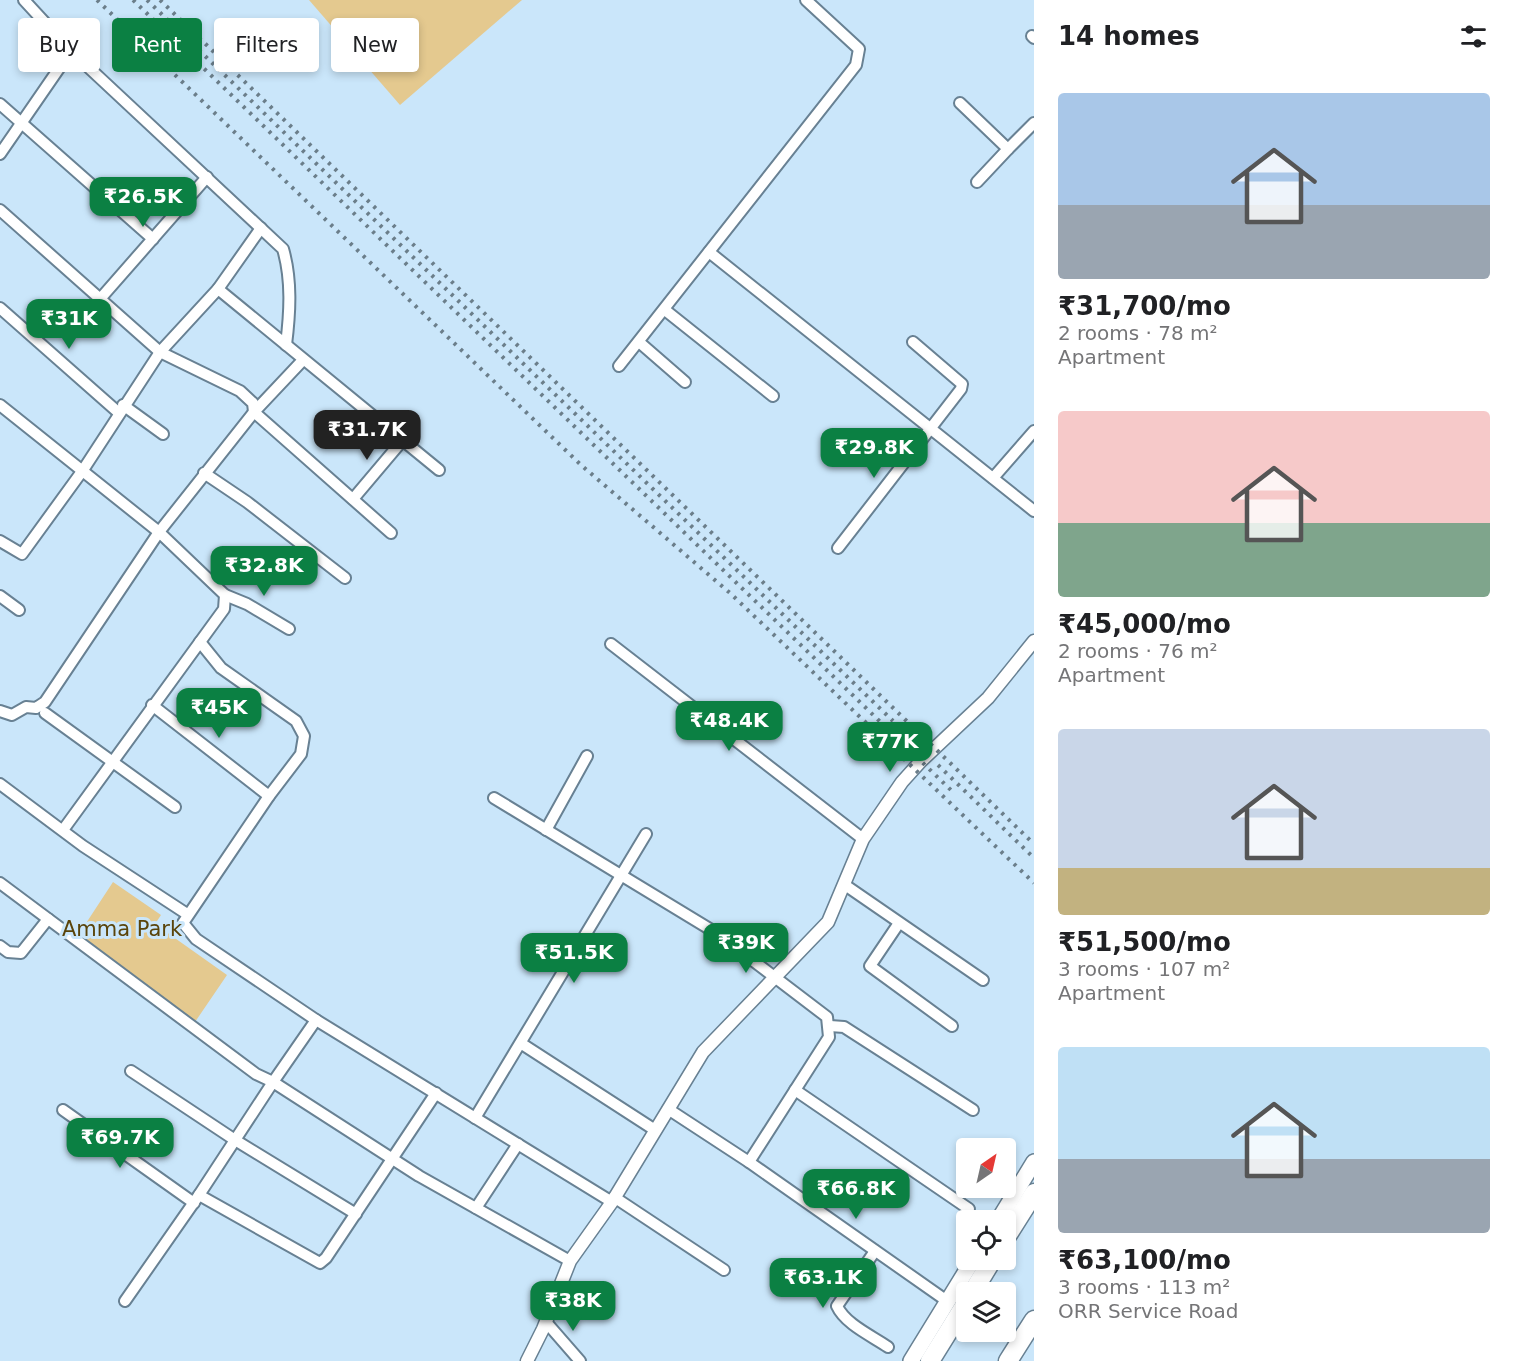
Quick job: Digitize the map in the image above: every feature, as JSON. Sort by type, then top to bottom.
[{"type":"highway","points":[[1016,1222],[1034,1193]]},
{"type":"highway","points":[[930,1361],[956,1319]]},
{"type":"highway","points":[[1008,1361],[1034,1320]]},
{"type":"main road","points":[[1005,1210],[1034,1162]]},
{"type":"main road","points":[[911,1361],[967,1270]]},
{"type":"street","points":[[24,0],[40,18]]},
{"type":"street","points":[[619,366],[665,310],[789,147],[856,65],[859,49],[853,40],[806,0]]},
{"type":"street","points":[[0,154],[24,123],[57,72]]},
{"type":"street","points":[[93,72],[283,249],[288,265],[290,313],[286,345]]},
{"type":"street","points":[[960,103],[1008,149]]},
{"type":"street","points":[[0,104],[153,239]]},
{"type":"street","points":[[977,182],[1034,123]]},
{"type":"street","points":[[100,299],[207,177]]},
{"type":"street","points":[[0,210],[160,352],[240,391],[253,403],[254,412],[391,533]]},
{"type":"street","points":[[0,541],[22,554],[83,470],[160,352],[219,289],[261,228]]},
{"type":"street","points":[[709,252],[1034,511]]},
{"type":"street","points":[[219,289],[439,470]]},
{"type":"street","points":[[0,308],[121,409],[163,434]]},
{"type":"street","points":[[665,310],[773,396]]},
{"type":"street","points":[[639,342],[685,382]]},
{"type":"street","points":[[838,548],[961,389],[962,384],[913,342]]},
{"type":"street","points":[[0,711],[12,715],[27,707],[36,708],[45,702],[159,532],[254,412],[303,360]]},
{"type":"street","points":[[0,422],[4,408],[159,532],[225,595],[247,604],[289,629]]},
{"type":"street","points":[[993,478],[1034,431]]},
{"type":"street","points":[[353,500],[402,441]]},
{"type":"street","points":[[204,473],[247,502],[345,578]]},
{"type":"street","points":[[63,830],[224,609],[225,595]]},
{"type":"street","points":[[0,596],[19,610]]},
{"type":"street","points":[[527,1361],[546,1322],[570,1261],[613,1199],[703,1052],[828,922],[863,839],[908,775],[988,698],[1034,641]]},
{"type":"street","points":[[200,642],[221,669],[296,722],[304,736],[302,754],[268,796],[187,914],[183,923],[196,939],[316,1020],[518,1144],[613,1199],[724,1270]]},
{"type":"street","points":[[611,644],[863,839]]},
{"type":"street","points":[[152,705],[268,796]]},
{"type":"street","points":[[45,713],[175,807]]},
{"type":"street","points":[[546,830],[587,756]]},
{"type":"street","points":[[0,784],[63,830],[187,914]]},
{"type":"street","points":[[494,798],[718,934],[827,1017],[830,1037],[749,1162]]},
{"type":"street","points":[[476,1118],[646,834]]},
{"type":"street","points":[[0,883],[256,1074],[273,1082],[392,1159],[570,1261]]},
{"type":"street","points":[[845,885],[983,980]]},
{"type":"street","points":[[0,946],[8,952],[21,953],[48,919]]},
{"type":"street","points":[[899,923],[870,966],[952,1026]]},
{"type":"street","points":[[125,1301],[197,1199],[316,1020]]},
{"type":"street","points":[[830,1026],[844,1028],[973,1110]]},
{"type":"street","points":[[522,1044],[655,1130]]},
{"type":"street","points":[[131,1071],[235,1140],[356,1214]]},
{"type":"street","points":[[795,1090],[969,1209]]},
{"type":"street","points":[[63,1110],[197,1199],[320,1263],[356,1214],[436,1093]]},
{"type":"street","points":[[668,1109],[749,1162],[947,1301]]},
{"type":"street","points":[[476,1208],[518,1144]]},
{"type":"street","points":[[875,1251],[837,1306],[840,1314],[888,1347]]},
{"type":"street","points":[[546,1322],[580,1361]]},
{"type":"green space","points":[[309,0],[522,0],[400,105],[371,72],[419,72],[419,18],[331,18],[331,25]]},
{"type":"green space","name":"Amma Park","points":[[113,882],[161,915],[155,924],[227,975],[195,1022],[77,937]]},
{"type":"railway","points":[[97,0],[581,465],[730,593],[1034,883]]},
{"type":"railway","points":[[133,0],[955,794]]},
{"type":"railway","points":[[147,0],[893,721]]},
{"type":"railway","points":[[160,0],[1034,844]]},
{"type":"railway","points":[[938,765],[1034,858]]}]
